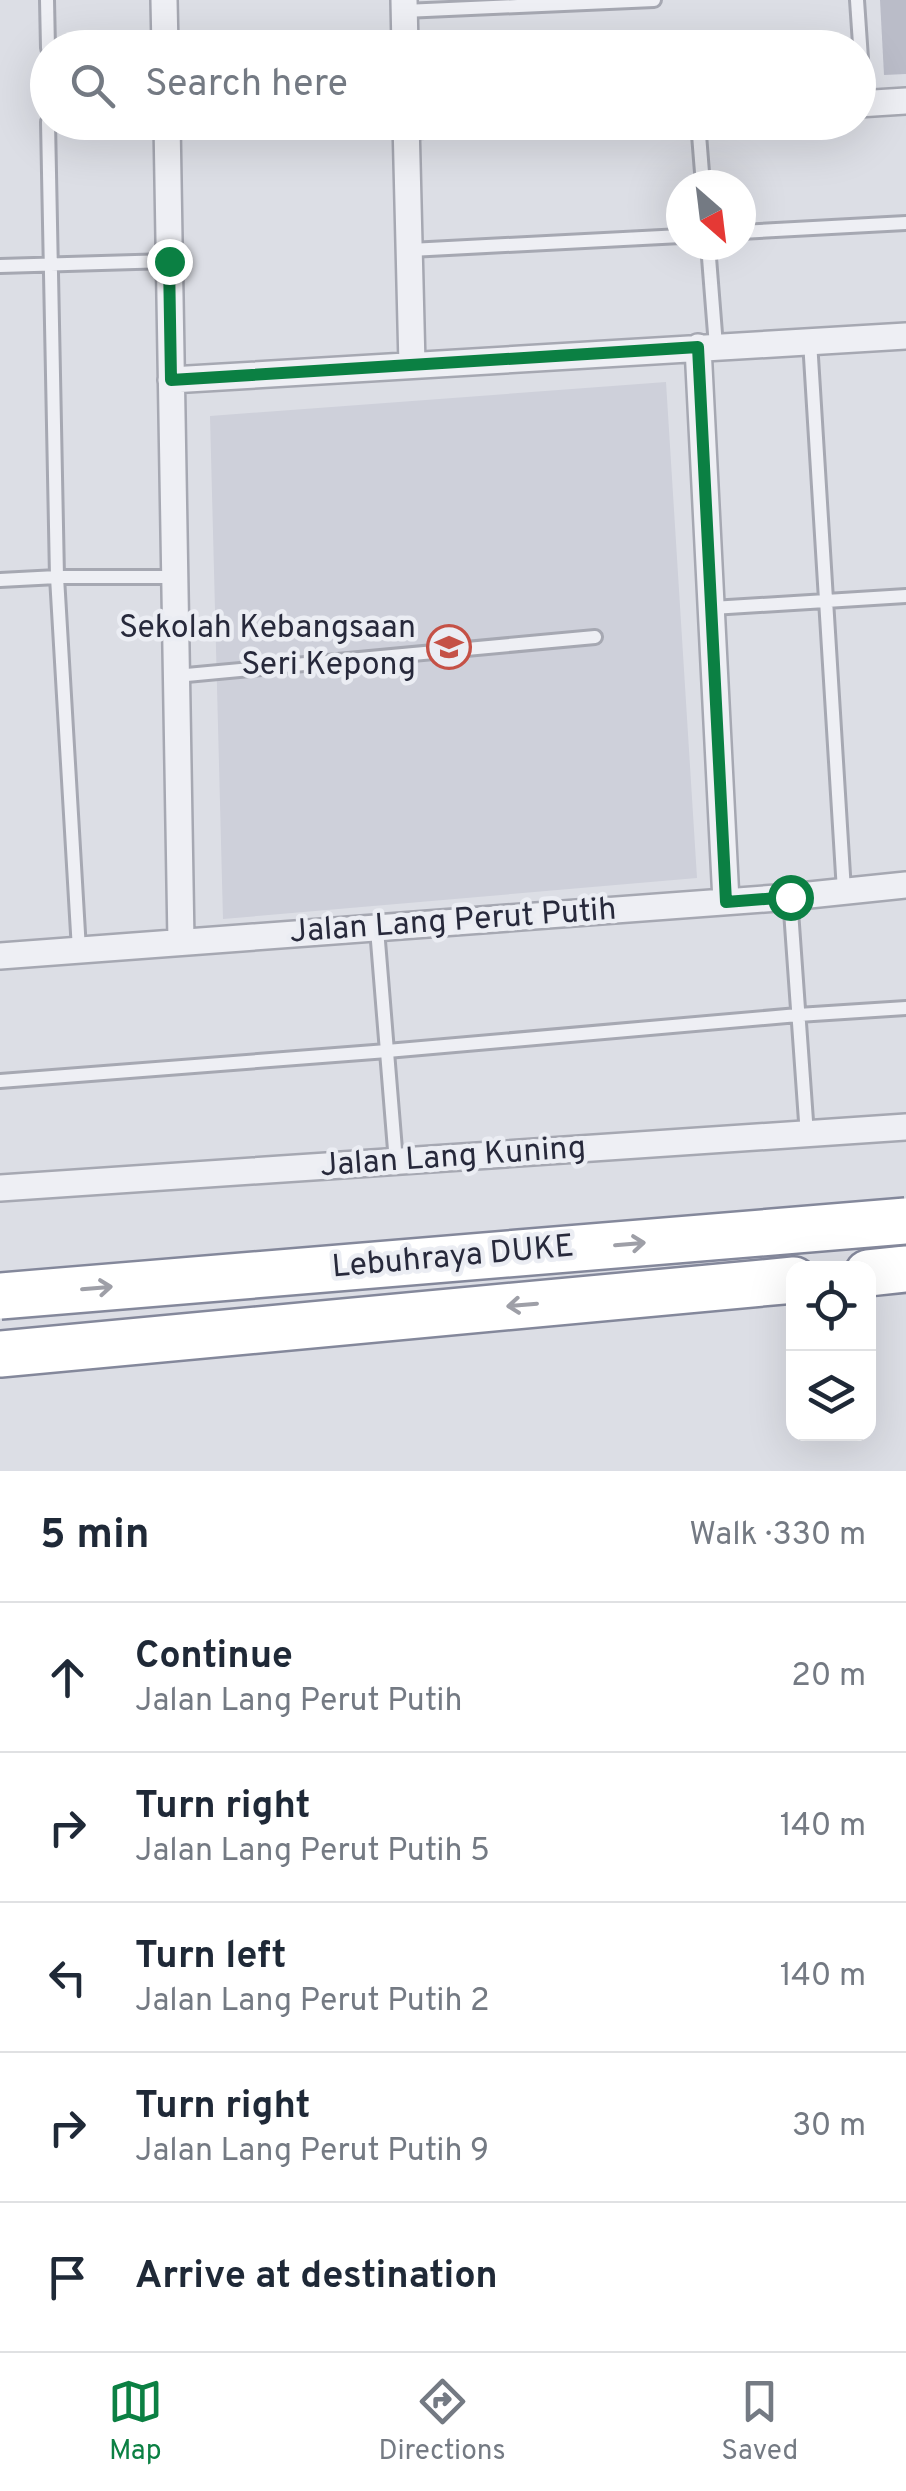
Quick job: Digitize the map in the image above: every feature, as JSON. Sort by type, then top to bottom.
[{"type":"highway","name":"Lebuhraya DUKE","points":[[0,1296],[906,1221]]},
{"type":"highway","points":[[876,1271],[906,1269]]},
{"type":"highway","name":"Lebuhraya DUKE","points":[[0,1354],[786,1281]]},
{"type":"street","points":[[164,0],[165,30]]},
{"type":"street","points":[[876,102],[906,101]]},
{"type":"street","points":[[166,140],[181,942]]},
{"type":"street","points":[[407,140],[412,365]]},
{"type":"street","points":[[171,380],[906,336]]},
{"type":"street","points":[[707,347],[712,608],[726,902]]},
{"type":"street","name":"Jalan Lang Perut Putih","points":[[0,956],[906,885]]},
{"type":"street","name":"Jalan Lang Kuning","points":[[0,1188],[906,1127]]},
{"type":"lane","points":[[47,0],[48,30]]},
{"type":"lane","points":[[404,6],[654,0]]},
{"type":"lane","points":[[857,0],[858,30]]},
{"type":"lane","points":[[48,140],[57,577],[79,950]]},
{"type":"lane","points":[[699,140],[702,170]]},
{"type":"lane","points":[[756,231],[906,223]]},
{"type":"lane","points":[[410,250],[666,237]]},
{"type":"lane","points":[[707,347],[708,260]]},
{"type":"lane","points":[[0,266],[169,261]]},
{"type":"lane","points":[[810,341],[844,891]]},
{"type":"lane","points":[[0,580],[175,577]]},
{"type":"lane","points":[[712,608],[906,596]]},
{"type":"lane","points":[[176,676],[596,636]]},
{"type":"lane","points":[[790,897],[806,1135]]},
{"type":"lane","points":[[377,928],[396,1162]]},
{"type":"lane","points":[[0,1080],[906,1008]]},
{"type":"shaded area","name":"Sekolah Kebangsaan Seri Kepong","points":[[666,382],[697,878],[223,919],[210,416]]},
{"type":"building","points":[[880,0],[906,0],[906,74],[884,75]]},
{"type":"place","name":"Sekolah Kebangsaan Seri Kepong","points":[[449,647]]},
{"type":"route","points":[[169,261],[171,380],[698,347],[726,902],[790,897]]}]
